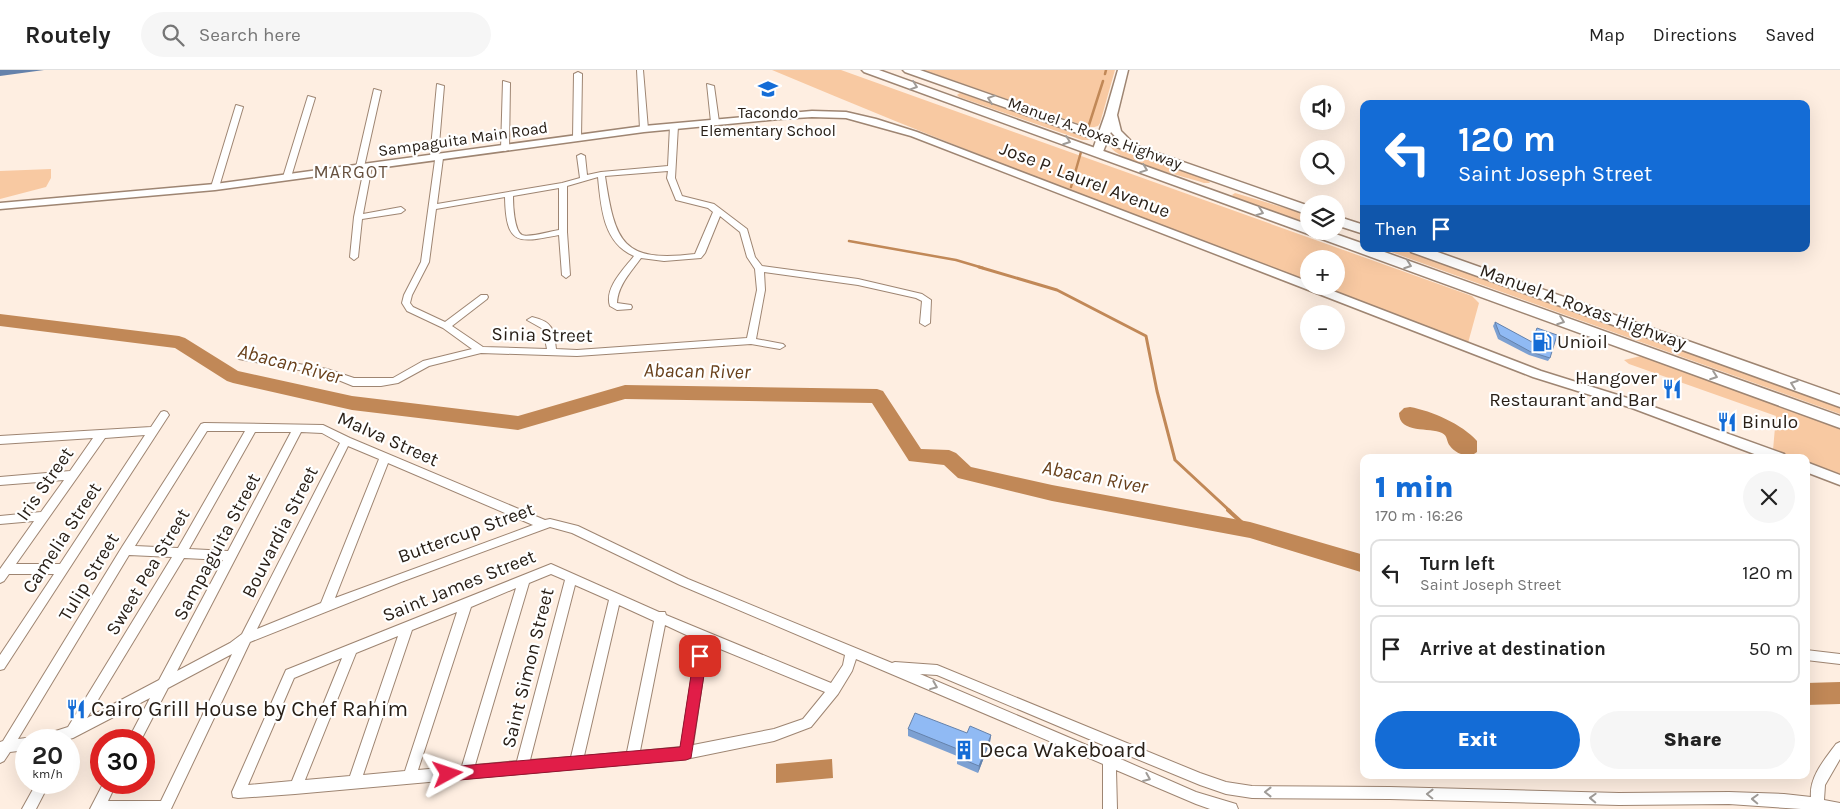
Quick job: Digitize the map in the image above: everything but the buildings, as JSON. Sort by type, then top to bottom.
[{"type":"main road","name":"Manuel A. Roxas Highway","points":[[868,70],[1300,227]]},
{"type":"main road","name":"Manuel A. Roxas Highway","points":[[909,70],[1300,208]]},
{"type":"main road","points":[[1098,152],[1111,115],[1123,70]]},
{"type":"main road","points":[[942,96],[952,85]]},
{"type":"main road","points":[[1111,115],[1116,132],[1132,148]]},
{"type":"main road","points":[[1214,195],[1224,181]]},
{"type":"main road","points":[[1345,223],[1360,229]]},
{"type":"main road","name":"Manuel A. Roxas Highway","points":[[1338,240],[1360,248]]},
{"type":"main road","name":"Manuel A. Roxas Highway","points":[[1371,252],[1840,422]]},
{"type":"main road","name":"Manuel A. Roxas Highway","points":[[1424,252],[1840,401]]},
{"type":"street","points":[[640,70],[644,129]]},
{"type":"street","points":[[577,138],[578,74]]},
{"type":"street","points":[[505,149],[506,83]]},
{"type":"street","name":"Sinia Street","points":[[440,86],[434,207],[425,262],[408,295],[406,303],[410,309],[446,326],[481,350],[587,353],[751,341],[780,346]]},
{"type":"street","points":[[710,86],[715,122]]},
{"type":"street","points":[[354,257],[364,167],[377,91]]},
{"type":"street","points":[[288,177],[311,98]]},
{"type":"street","points":[[215,187],[239,107]]},
{"type":"street","name":"Sampaguita Main Road","points":[[0,206],[215,187],[644,129],[812,114],[846,115]]},
{"type":"street","name":"Jose P. Laurel Avenue","points":[[846,115],[873,120],[914,134],[1300,283]]},
{"type":"street","points":[[674,126],[671,178],[679,198],[711,206],[744,231],[751,257],[759,269],[761,290],[751,341]]},
{"type":"street","points":[[581,156],[584,179]]},
{"type":"street","points":[[434,207],[563,184],[601,174],[671,168]]},
{"type":"street","points":[[601,174],[610,223],[615,237],[631,251],[639,255],[665,257],[698,256],[701,253],[718,210]]},
{"type":"street","points":[[563,184],[562,232],[566,275]]},
{"type":"street","points":[[509,193],[508,207],[516,234],[520,237],[528,238],[562,232]]},
{"type":"street","points":[[358,217],[401,210]]},
{"type":"street","points":[[628,307],[617,307],[613,304],[612,299],[620,281],[639,255]]},
{"type":"street","points":[[759,269],[819,276],[919,296],[928,300],[925,323]]},
{"type":"street","name":"Jose P. Laurel Avenue","points":[[1332,295],[1537,374],[1636,405],[1769,454]]},
{"type":"street","points":[[446,326],[484,298]]},
{"type":"street","points":[[532,320],[547,326],[552,353]]},
{"type":"street","points":[[242,357],[327,372],[353,382],[381,382],[395,381],[426,363],[481,350]]},
{"type":"street","name":"Camelia Street","points":[[0,665],[164,415]]},
{"type":"street","name":"Malva Street","points":[[204,427],[323,429],[385,458],[550,525],[574,529],[684,582],[889,666]]},
{"type":"street","name":"Tulip Street","points":[[2,751],[204,427]]},
{"type":"street","name":"Sampaguita Street","points":[[140,729],[298,428]]},
{"type":"street","name":"Sweet Pea Street","points":[[74,729],[180,553],[251,429]]},
{"type":"street","points":[[0,440],[153,431]]},
{"type":"street","name":"Iris Street","points":[[5,568],[101,435]]},
{"type":"street","name":"Bouvardia Street","points":[[165,809],[241,643],[346,441]]},
{"type":"street","points":[[326,606],[385,458]]},
{"type":"street","points":[[1810,469],[1840,480]]},
{"type":"street","points":[[0,481],[73,475]]},
{"type":"street","points":[[0,520],[44,516]]},
{"type":"street","name":"Buttercup Street","points":[[241,643],[550,525]]},
{"type":"street","name":"Buttercup Street","points":[[80,730],[166,681],[241,643],[326,606],[550,525]]},
{"type":"street","points":[[126,550],[232,556]]},
{"type":"street","points":[[5,568],[63,569]]},
{"type":"street","name":"Saint James Street","points":[[295,788],[238,792],[290,674],[551,569],[660,616],[703,637],[834,690]]},
{"type":"street","name":"Saint Simon Street","points":[[522,768],[570,577]]},
{"type":"street","points":[[467,772],[524,580]]},
{"type":"street","points":[[576,763],[615,597]]},
{"type":"street","points":[[409,778],[466,603]]},
{"type":"street","points":[[632,758],[660,616]]},
{"type":"street","points":[[354,782],[407,627]]},
{"type":"street","points":[[686,753],[703,637]]},
{"type":"street","points":[[352,649],[295,788],[686,753],[774,735],[807,722],[834,690],[848,667],[852,652]]},
{"type":"street","points":[[1810,655],[1840,659]]},
{"type":"street","points":[[889,666],[937,670],[1200,779],[1226,788],[1252,792],[1623,804],[1750,798],[1838,809]]},
{"type":"street","points":[[889,666],[1109,762],[1196,798],[1231,809]]},
{"type":"street","points":[[1108,742],[1110,809]]},
{"type":"street","points":[[2,751],[15,747]]},
{"type":"street","points":[[1820,807],[1817,788],[1840,748]]},
{"type":"street","points":[[29,809],[37,794]]},
{"type":"street","points":[[105,794],[97,809],[165,809]]},
{"type":"shaded area","points":[[772,70],[841,70],[1300,234],[1300,240],[1316,240],[1344,250],[1300,250],[1300,279],[972,152]]},
{"type":"shaded area","points":[[923,70],[1115,70],[1100,123],[1098,126],[1091,128]]},
{"type":"shaded area","points":[[960,93],[1079,133],[1093,140],[1082,140],[959,97],[957,95]]},
{"type":"shaded area","points":[[1112,145],[1207,179],[1210,183],[1204,183],[1152,168],[1125,158],[1110,146]]},
{"type":"shaded area","points":[[51,169],[51,178],[46,187],[0,199],[0,171]]},
{"type":"shaded area","points":[[1235,193],[1300,212],[1300,221],[1235,198],[1232,195]]},
{"type":"shaded area","points":[[1345,251],[1472,296],[1479,303],[1468,343],[1343,295],[1345,295]]},
{"type":"shaded area","points":[[1391,252],[1408,252],[1794,390],[1840,407],[1840,414]]},
{"type":"shaded area","points":[[1641,356],[1840,428],[1840,476],[1810,465],[1810,454],[1784,454],[1773,450],[1776,416],[1629,364],[1624,360]]},
{"type":"shaded area","points":[[1410,407],[1428,412],[1455,424],[1477,441],[1477,452],[1474,454],[1459,453],[1450,446],[1442,433],[1416,429],[1404,424],[1400,420],[1399,413],[1404,408]]},
{"type":"shaded area","points":[[832,759],[833,778],[776,783],[776,764]]},
{"type":"waterway","points":[[1105,74],[1106,70]]},
{"type":"waterway","points":[[1088,128],[1103,81]]},
{"type":"waterway","points":[[1071,187],[1081,152]]},
{"type":"waterway","points":[[849,241],[956,260],[983,268]]},
{"type":"waterway","points":[[979,267],[1057,290],[1146,336],[1157,391],[1175,460],[1230,511]]},
{"type":"waterway","name":"Abacan River","points":[[0,320],[179,342],[233,376],[352,403],[518,423],[625,392],[877,396],[916,456],[949,458],[965,473],[1052,493],[1250,530],[1360,563]]},
{"type":"waterway","points":[[1228,510],[1250,530]]},
{"type":"waterway","name":"Abacan River","points":[[1810,694],[1840,693]]},
{"type":"place","name":"Tacondo Elementary School","points":[[768,89]]},
{"type":"place","name":"Unioil","points":[[1542,342]]},
{"type":"place","name":"Hangover Restaurant and Bar","points":[[1672,389]]},
{"type":"place","name":"Binulo","points":[[1727,422]]},
{"type":"place","name":"Cairo Grill House by Chef Rahim","points":[[76,709]]},
{"type":"place","name":"Deca Wakeboard","points":[[964,750]]},
{"type":"district","name":"MARGOT","points":[[351,172]]},
{"type":"route","points":[[448,774],[686,753],[700,656]]}]
